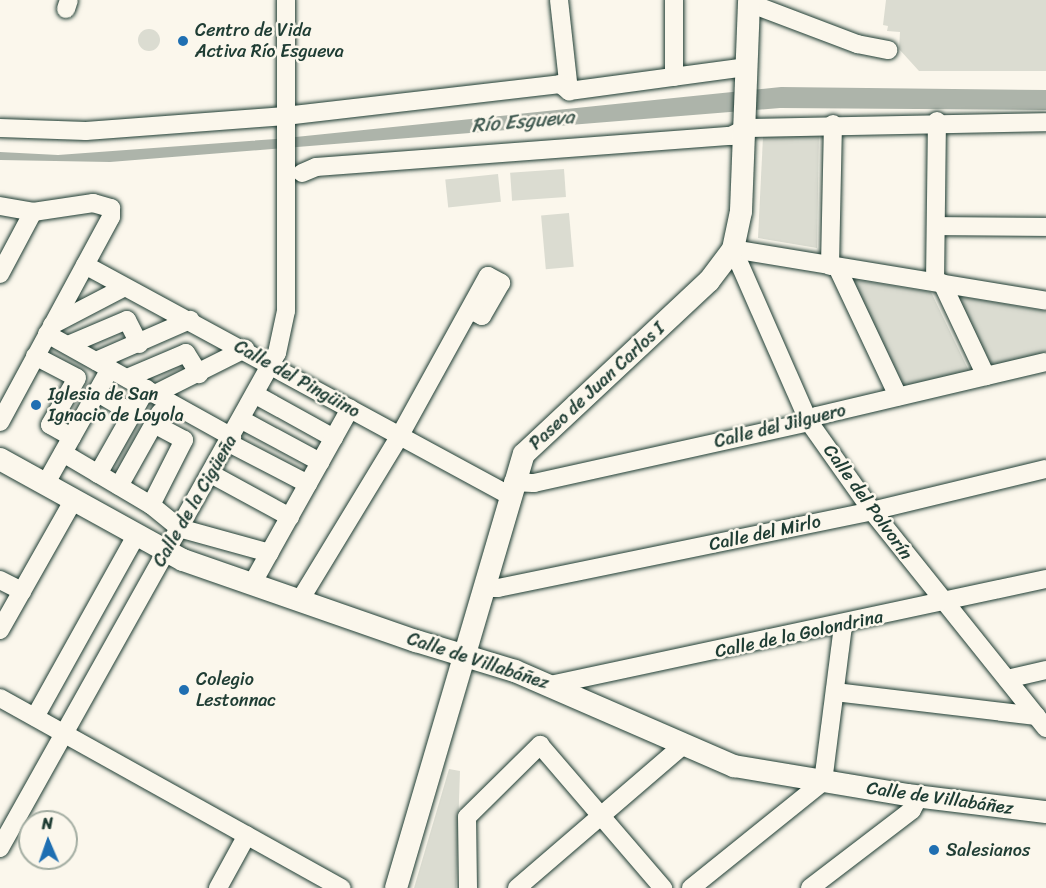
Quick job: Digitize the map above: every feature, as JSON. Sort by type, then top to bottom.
[{"type":"main road","name":"Paseo de Juan Carlos I","points":[[396,888],[465,656],[511,489],[524,454],[535,441],[709,281],[733,249],[741,211],[749,1]]},
{"type":"main road","name":"Calle de Villabáñez","points":[[0,459],[165,550],[252,584],[550,685],[682,746],[734,766],[823,782],[1046,812]]},
{"type":"street","name":"Calle de la Cigüeña","points":[[0,848],[165,550],[273,365],[286,311],[286,0]]},
{"type":"street","points":[[559,0],[568,91]]},
{"type":"street","points":[[674,0],[674,77]]},
{"type":"street","points":[[749,1],[857,44],[888,50]]},
{"type":"street","points":[[0,128],[86,131],[285,121],[560,84],[568,91],[747,67]]},
{"type":"street","points":[[937,122],[938,282],[986,376]]},
{"type":"street","points":[[302,173],[316,167],[731,136],[746,124],[1046,122]]},
{"type":"street","points":[[833,124],[834,266],[898,396]]},
{"type":"street","points":[[0,206],[33,212],[93,203],[111,208],[111,217],[0,422]]},
{"type":"street","points":[[0,274],[33,212]]},
{"type":"street","points":[[936,226],[1046,227]]},
{"type":"street","points":[[733,249],[1046,301]]},
{"type":"street","name":"Calle del Polvorín","points":[[733,249],[809,422],[872,511],[943,603],[1041,722]]},
{"type":"street","name":"Calle del Pingüino","points":[[85,266],[273,365],[399,438],[511,489]]},
{"type":"street","points":[[50,329],[125,287]]},
{"type":"street","points":[[300,600],[399,438],[470,310]]},
{"type":"street","points":[[68,345],[127,320],[139,344]]},
{"type":"street","points":[[72,437],[50,425],[77,378],[98,362],[190,320]]},
{"type":"street","points":[[50,329],[68,345],[308,484]]},
{"type":"street","points":[[98,474],[132,413],[156,394],[245,350]]},
{"type":"street","points":[[127,378],[186,353],[199,374]]},
{"type":"street","points":[[35,356],[77,378]]},
{"type":"street","points":[[46,483],[96,393],[98,362]]},
{"type":"street","name":"Calle del Jilguero","points":[[511,489],[809,422],[817,416],[1046,362]]},
{"type":"street","points":[[96,393],[132,413]]},
{"type":"street","points":[[119,486],[154,424],[156,394]]},
{"type":"street","points":[[256,395],[334,438]]},
{"type":"street","points":[[252,584],[350,409]]},
{"type":"street","points":[[242,420],[320,462]]},
{"type":"street","points":[[151,505],[184,440],[206,423]]},
{"type":"street","points":[[154,424],[184,440]]},
{"type":"street","points":[[63,453],[151,505],[179,528],[270,553]]},
{"type":"street","name":"Calle del Mirlo","points":[[483,588],[872,511],[1046,470]]},
{"type":"street","points":[[210,474],[290,517]]},
{"type":"street","points":[[0,630],[74,499]]},
{"type":"street","points":[[35,717],[137,534]]},
{"type":"street","name":"Calle de la Golondrina","points":[[550,685],[843,625],[1046,579]]},
{"type":"street","points":[[0,580],[22,591]]},
{"type":"street","points":[[691,888],[823,782],[843,625]]},
{"type":"street","points":[[1007,679],[1046,670]]},
{"type":"street","points":[[835,692],[1041,722]]},
{"type":"street","points":[[0,698],[66,731],[247,835],[319,883],[342,888]]},
{"type":"street","points":[[468,888],[467,817],[540,745],[663,888]]},
{"type":"street","points":[[517,888],[682,746]]},
{"type":"street","points":[[810,888],[912,810],[919,796]]},
{"type":"street","points":[[218,888],[247,835]]},
{"type":"shaded area","points":[[886,0],[1046,0],[1046,71],[919,71],[899,49],[900,32],[887,31],[888,26],[883,25]]},
{"type":"shaded area","points":[[149,29],[157,32],[160,40],[157,48],[149,51],[141,48],[138,40],[141,32]]},
{"type":"shaded area","points":[[819,132],[817,248],[758,238],[763,137]]},
{"type":"shaded area","points":[[564,169],[566,197],[512,201],[510,173]]},
{"type":"shaded area","points":[[498,174],[501,202],[448,207],[445,180]]},
{"type":"shaded area","points":[[569,213],[574,267],[546,269],[541,215]]},
{"type":"shaded area","points":[[851,279],[931,292],[969,371],[902,386]]},
{"type":"shaded area","points":[[957,296],[1046,311],[1046,354],[990,367]]},
{"type":"shaded area","points":[[449,769],[460,771],[456,888],[414,888]]},
{"type":"water","name":"Río Esgueva","points":[[781,87],[1046,90],[1046,110],[780,108],[110,162],[0,160],[0,152],[58,155],[276,139]]},
{"type":"place","name":"Centro de Vida Activa Río Esgueva","points":[[183,41]]},
{"type":"place","name":"Iglesia de San Ignacio de Loyola","points":[[36,405]]},
{"type":"place","name":"Colegio Lestonnac","points":[[184,690]]},
{"type":"place","name":"Salesianos","points":[[934,850]]}]
